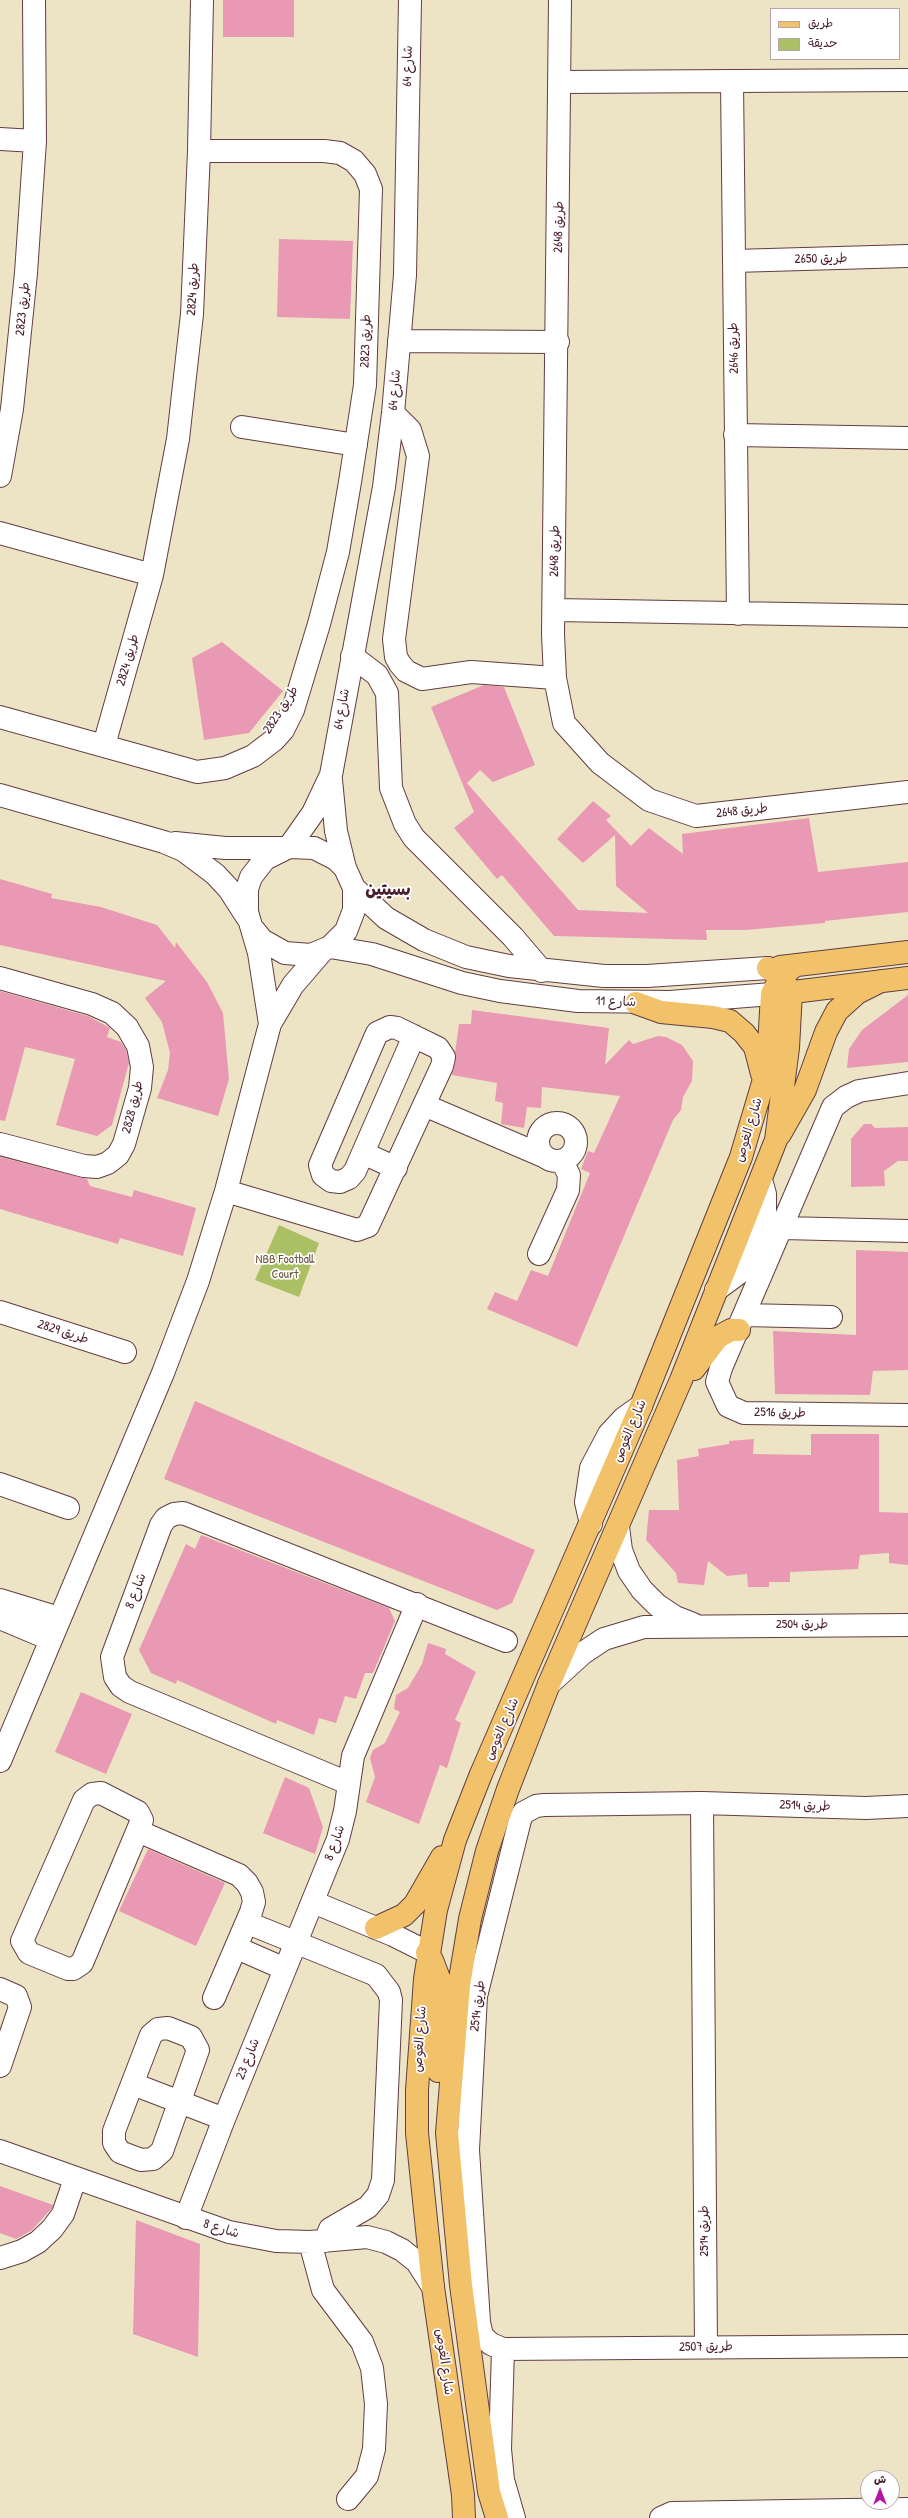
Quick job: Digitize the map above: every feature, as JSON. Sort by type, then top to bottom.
[{"type":"main road","name":"شارع 11","points":[[781,980],[908,952]]},
{"type":"main road","name":"شارع 11","points":[[781,980],[881,981],[908,978]]},
{"type":"main road","name":"شارع الغوص","points":[[464,2518],[463,2495],[433,2287],[417,2133],[417,2090],[427,1952],[436,1910],[455,1840],[641,1406],[742,1157],[763,1083],[781,980]]},
{"type":"main road","name":"شارع الغوص","points":[[497,2518],[489,2492],[461,2285],[447,2133],[459,1985],[470,1919],[487,1851],[508,1789],[548,1684],[618,1527],[681,1380],[776,1140],[788,1048],[781,980]]},
{"type":"main road","points":[[776,1140],[805,1090],[826,1032],[837,1011],[857,993],[881,981]]},
{"type":"main road","points":[[636,1003],[661,1012],[713,1017],[730,1021],[744,1033],[755,1047],[761,1065],[763,1083]]},
{"type":"main road","points":[[681,1380],[697,1367],[718,1337],[742,1323]]},
{"type":"main road","points":[[376,1928],[404,1916],[415,1904],[435,1869],[455,1840]]},
{"type":"main road","points":[[427,1952],[432,1960],[440,1981],[437,2088],[438,2104],[447,2133]]},
{"type":"street","name":"طريق 2823","points":[[0,476],[12,409],[26,273],[35,141],[34,0]]},
{"type":"street","name":"طريق 2824","points":[[104,745],[152,576],[178,439],[190,337],[199,150],[202,0]]},
{"type":"street","name":"شارع 64","points":[[287,848],[313,813],[330,774],[376,532],[393,413],[405,275],[410,0]]},
{"type":"street","name":"طريق 2648","points":[[560,0],[561,82],[555,678],[564,722],[600,763],[649,800],[696,816],[908,792]]},
{"type":"street","points":[[561,82],[908,80]]},
{"type":"street","name":"طريق 2646","points":[[732,81],[738,614]]},
{"type":"street","points":[[0,139],[35,141]]},
{"type":"street","name":"طريق 2823","points":[[0,717],[166,763],[203,763],[224,759],[246,750],[265,735],[273,726],[303,676],[338,552],[356,445],[364,385],[372,204],[371,189],[365,174],[348,157],[324,150],[199,150]]},
{"type":"street","name":"طريق 2650","points":[[734,261],[908,256]]},
{"type":"street","points":[[399,341],[558,342]]},
{"type":"street","points":[[393,413],[410,430],[418,456],[394,639],[396,657],[400,664],[406,671],[422,679],[471,672],[555,678]]},
{"type":"street","points":[[242,427],[356,445]]},
{"type":"street","points":[[735,435],[908,438]]},
{"type":"street","points":[[0,533],[152,576]]},
{"type":"street","points":[[555,610],[908,616]]},
{"type":"street","points":[[352,656],[377,675],[386,693],[391,788],[405,824],[414,838],[513,937],[542,971]]},
{"type":"street","name":"شارع 64","points":[[330,774],[336,831],[345,868]]},
{"type":"street","points":[[0,795],[164,842],[183,850],[215,874],[241,906],[252,927],[262,940],[285,953],[297,956],[327,949]]},
{"type":"street","points":[[0,1761],[163,1373],[198,1281],[226,1191],[270,1024],[293,985],[327,949],[339,940],[351,921],[355,905],[354,888],[345,868],[331,856],[314,848],[225,848],[164,842]]},
{"type":"street","points":[[270,1024],[264,977],[245,900],[251,877],[265,859],[287,848]]},
{"type":"street","name":"شارع 11","points":[[354,888],[386,918],[424,940],[466,957],[542,971],[604,976],[781,980]]},
{"type":"street","name":"شارع 11","points":[[327,949],[372,954],[462,983],[500,991],[578,1001],[636,1003],[781,980]]},
{"type":"street","name":"طريق 2828","points":[[0,978],[92,1004],[112,1013],[128,1027],[138,1046],[142,1067],[140,1088],[124,1144],[118,1155],[108,1163],[96,1167],[84,1166],[0,1144]]},
{"type":"street","points":[[226,1191],[358,1230],[368,1226],[372,1222],[442,1066],[444,1057],[438,1048],[414,1036],[390,1027],[377,1033],[322,1156],[320,1165],[323,1175],[331,1181],[340,1182],[350,1178],[363,1153],[414,1036]]},
{"type":"street","name":"طريق 2516","points":[[908,1083],[859,1091],[846,1096],[833,1107],[742,1323],[721,1368],[717,1382],[728,1406],[744,1413],[908,1415]]},
{"type":"street","points":[[424,1105],[553,1158],[569,1175],[569,1186],[539,1254]]},
{"type":"street","points":[[363,1153],[396,1168]]},
{"type":"street","points":[[782,1228],[908,1231]]},
{"type":"street","name":"طريق 2829","points":[[0,1312],[125,1352]]},
{"type":"street","points":[[742,1323],[831,1317]]},
{"type":"street","points":[[0,1484],[68,1508]]},
{"type":"street","name":"شارع 8","points":[[348,1783],[130,1692],[121,1686],[115,1677],[112,1657],[161,1524],[166,1518],[174,1514],[183,1513],[417,1604],[506,1641]]},
{"type":"street","name":"طريق 2504","points":[[618,1527],[621,1550],[642,1590],[669,1613],[696,1625]]},
{"type":"street","points":[[0,1600],[59,1618]]},
{"type":"street","name":"شارع 8","points":[[313,1902],[342,1825],[348,1783],[356,1750],[417,1604]]},
{"type":"street","points":[[0,1618],[50,1639]]},
{"type":"street","name":"طريق 2504","points":[[548,1684],[584,1653],[604,1639],[644,1627],[696,1625],[908,1625]]},
{"type":"street","points":[[101,1793],[134,1809],[138,1812],[142,1820],[138,1831],[82,1963],[73,1969],[68,1969],[26,1950],[22,1941],[23,1936],[84,1800],[92,1794],[101,1793]]},
{"type":"street","name":"طريق 2514","points":[[503,2349],[491,2344],[482,2336],[479,2322],[468,2150],[476,1996],[523,1813],[544,1805],[702,1803],[866,1808],[908,1806]]},
{"type":"street","name":"طريق 2514","points":[[702,1803],[706,2347]]},
{"type":"street","points":[[138,1831],[239,1875],[247,1882],[252,1892],[254,1902],[248,1923],[214,1998]]},
{"type":"street","points":[[313,1902],[376,1928],[427,1952]]},
{"type":"street","name":"شارع 23","points":[[186,2218],[224,2119],[313,1902]]},
{"type":"street","points":[[248,1923],[296,1944],[376,1975],[385,1984],[390,2000],[383,2180],[378,2195],[368,2207],[330,2229],[318,2242],[322,2290],[362,2342],[372,2368],[376,2404],[374,2449],[367,2476],[348,2499]]},
{"type":"street","points":[[237,1948],[285,1969]]},
{"type":"street","points":[[0,1989],[16,1996],[20,2007],[0,2066]]},
{"type":"street","points":[[168,2028],[191,2037],[197,2045],[196,2055],[179,2102],[158,2156],[147,2161],[120,2152],[114,2143],[114,2131],[151,2035],[158,2029],[168,2028]]},
{"type":"street","points":[[133,2084],[224,2119]]},
{"type":"street","name":"شارع 8","points":[[0,2151],[186,2218],[252,2238],[318,2242],[367,2238],[386,2242],[402,2250],[417,2262],[433,2287]]},
{"type":"street","points":[[0,2258],[22,2251],[38,2242],[52,2229],[63,2214],[75,2179]]},
{"type":"street","name":"طريق 2507","points":[[503,2349],[908,2346]]},
{"type":"street","points":[[503,2349],[500,2449],[503,2480],[514,2518]]},
{"type":"street","points":[[661,2518],[672,2513],[908,2509]]},
{"type":"green space","name":"NBB Football Court","points":[[279,1225],[319,1243],[299,1297],[255,1280]]},
{"type":"building","points":[[223,0],[294,0],[294,37],[223,37]]},
{"type":"building","points":[[279,239],[353,241],[350,319],[277,317]]},
{"type":"building","points":[[222,642],[283,691],[249,733],[204,740],[192,658]]},
{"type":"building","points":[[484,685],[504,687],[535,765],[493,782],[480,770],[467,783],[578,910],[648,913],[616,886],[615,835],[583,863],[557,839],[593,801],[611,816],[606,820],[631,846],[649,828],[683,854],[682,834],[809,818],[818,872],[908,862],[908,912],[825,921],[825,923],[745,930],[706,930],[707,940],[554,936],[502,875],[497,879],[454,828],[474,812],[431,707]]},
{"type":"building","points":[[0,879],[52,894],[51,898],[101,907],[157,925],[175,948],[176,942],[207,982],[223,1013],[229,1079],[218,1116],[157,1098],[168,1070],[170,1053],[162,1022],[145,998],[166,981],[0,945]]},
{"type":"building","points":[[0,991],[88,1016],[110,1028],[107,1037],[121,1042],[126,1050],[129,1063],[112,1125],[97,1136],[56,1125],[75,1059],[25,1047],[5,1121],[0,1120]]},
{"type":"building","points":[[908,995],[908,1062],[847,1068],[849,1049],[862,1030]]},
{"type":"building","points":[[472,1010],[609,1028],[605,1065],[629,1040],[633,1044],[658,1036],[666,1037],[682,1045],[693,1061],[692,1081],[683,1097],[681,1110],[673,1120],[577,1347],[487,1309],[495,1292],[517,1301],[531,1270],[548,1276],[590,1173],[581,1169],[588,1151],[594,1153],[620,1096],[542,1087],[541,1108],[527,1107],[524,1128],[501,1124],[503,1103],[495,1101],[497,1083],[452,1075],[459,1024],[471,1024]]},
{"type":"building","points":[[864,1124],[871,1124],[875,1128],[908,1127],[908,1161],[898,1161],[884,1171],[885,1186],[851,1187],[851,1139]]},
{"type":"building","points":[[0,1157],[87,1179],[90,1186],[132,1197],[134,1190],[196,1208],[183,1256],[120,1238],[118,1244],[0,1209]]},
{"type":"building","points":[[856,1250],[908,1252],[908,1370],[873,1371],[870,1395],[775,1394],[773,1331],[856,1335]]},
{"type":"building","points":[[195,1401],[535,1550],[512,1603],[497,1610],[164,1479]]},
{"type":"building","points":[[811,1434],[879,1434],[879,1512],[908,1513],[908,1565],[889,1563],[889,1553],[860,1555],[858,1569],[790,1572],[790,1582],[769,1582],[769,1587],[748,1587],[747,1574],[727,1576],[708,1561],[704,1585],[678,1583],[676,1573],[646,1540],[649,1510],[679,1510],[677,1460],[699,1456],[698,1449],[729,1444],[729,1441],[754,1439],[753,1454],[811,1455]]},
{"type":"building","points":[[201,1535],[389,1608],[395,1621],[373,1673],[365,1673],[356,1699],[345,1696],[336,1723],[319,1718],[314,1735],[277,1720],[276,1724],[177,1680],[176,1684],[151,1673],[139,1650],[186,1544],[195,1549]]},
{"type":"building","points":[[428,1643],[446,1649],[445,1654],[476,1672],[455,1720],[461,1723],[447,1768],[440,1765],[419,1824],[366,1802],[375,1777],[370,1758],[373,1750],[385,1743],[400,1712],[394,1709],[396,1695],[408,1688],[422,1664]]},
{"type":"building","points":[[81,1692],[132,1714],[106,1774],[55,1752]]},
{"type":"building","points":[[285,1777],[309,1788],[323,1827],[315,1854],[263,1833]]},
{"type":"building","points":[[148,1849],[225,1883],[196,1946],[119,1911]]},
{"type":"building","points":[[0,2186],[53,2205],[52,2208],[32,2230],[16,2239],[0,2233]]},
{"type":"building","points":[[136,2220],[200,2244],[198,2357],[133,2334]]},
{"type":"district","name":"بسيتين","points":[[388,890]]}]
